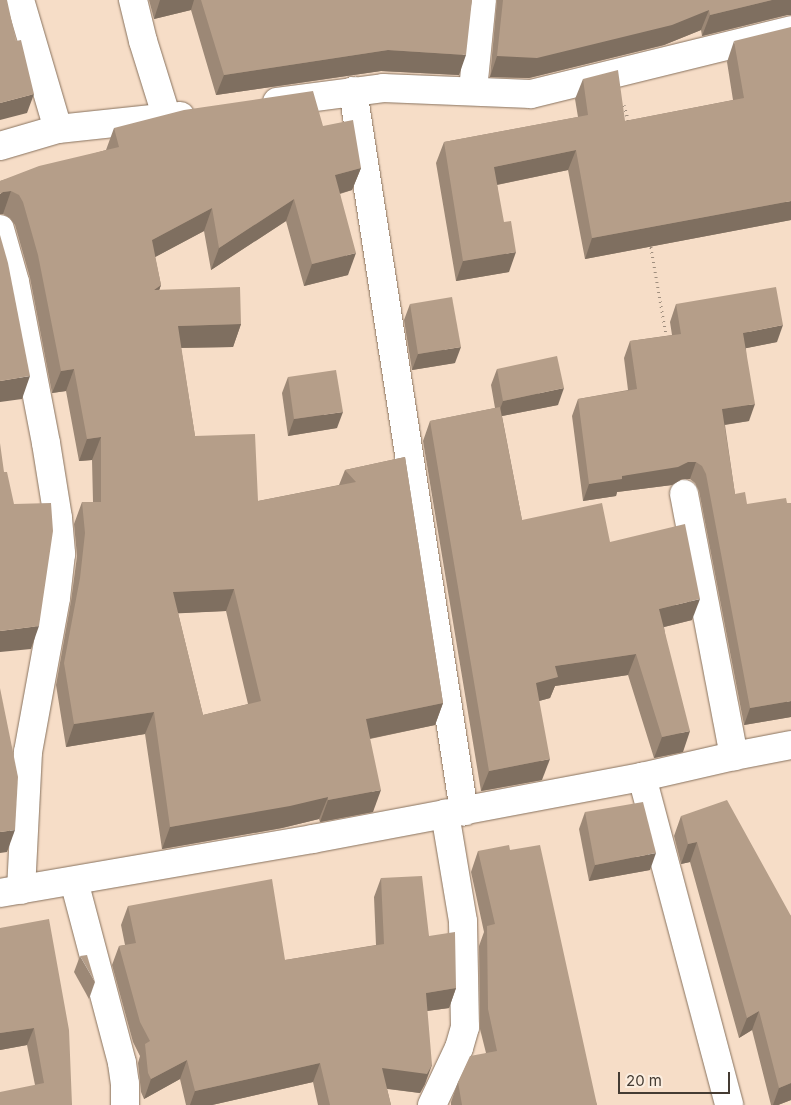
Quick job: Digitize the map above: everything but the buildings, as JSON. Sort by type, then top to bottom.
[{"type":"street","points":[[20,0],[58,129]]},
{"type":"street","points":[[134,0],[143,41],[167,118]]},
{"type":"street","points":[[473,90],[482,0]]},
{"type":"street","points":[[251,106],[383,88],[473,90],[531,94],[791,30]]},
{"type":"street","points":[[353,91],[455,812],[463,921],[465,1027],[459,1048],[432,1105]]},
{"type":"street","points":[[0,146],[58,129],[204,113]]},
{"type":"street","points":[[0,229],[15,282],[46,442],[61,554],[56,598],[28,752],[10,892],[313,839],[642,777],[791,745]]},
{"type":"street","points":[[684,494],[734,756]]},
{"type":"street","points":[[642,777],[729,1105]]},
{"type":"street","points":[[74,881],[122,1064],[125,1084],[125,1105]]},
{"type":"path","points":[[616,73],[630,127]]},
{"type":"path","points":[[650,241],[668,344]]}]
